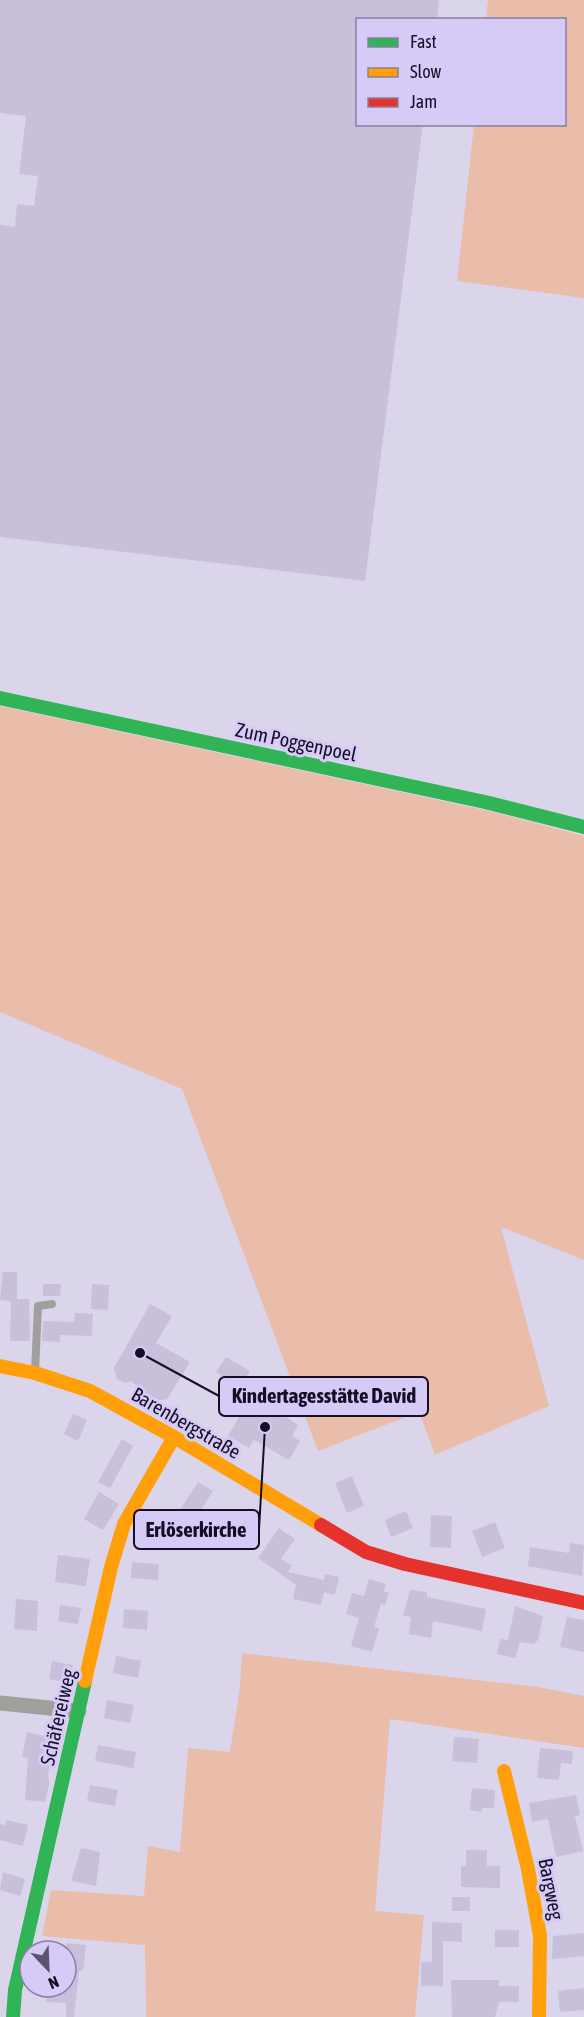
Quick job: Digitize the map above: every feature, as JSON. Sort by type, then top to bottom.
[{"type":"street","name":"Zum Poggenpoel","points":[[0,698],[474,800],[584,826]]},
{"type":"street","name":"Barenbergstraße","points":[[0,1366],[35,1373],[90,1391],[174,1437],[366,1552],[405,1564],[584,1603]]},
{"type":"street","name":"Schäfereiweg","points":[[13,2017],[15,1990],[111,1567],[124,1524],[174,1437]]},
{"type":"street","points":[[0,1703],[79,1711]]},
{"type":"street","name":"Bargweg","points":[[504,1771],[528,1869],[540,1936],[539,2017]]},
{"type":"lane","points":[[35,1373],[38,1306],[52,1304]]},
{"type":"shaded area","points":[[488,0],[584,0],[584,298],[457,281],[474,126],[566,126],[566,18],[486,18]]},
{"type":"shaded area","points":[[0,706],[489,811],[584,836],[584,1260],[501,1227],[549,1406],[435,1455],[419,1412],[318,1451],[182,1089],[0,1012]]},
{"type":"shaded area","points":[[242,1653],[538,1687],[584,1696],[584,1748],[390,1719],[375,1911],[424,1915],[415,2017],[146,2017],[145,1945],[42,1936],[51,1890],[144,1896],[148,1846],[180,1852],[188,1748],[230,1752],[240,1687]]},
{"type":"building","points":[[0,0],[439,0],[437,18],[356,18],[356,126],[423,126],[365,581],[0,537],[0,225],[15,227],[17,204],[34,206],[38,176],[19,174],[26,116],[0,113]]},
{"type":"building","points":[[3,1272],[17,1272],[17,1299],[29,1299],[30,1341],[10,1341],[11,1301],[0,1300]]},
{"type":"building","points":[[43,1284],[61,1284],[60,1296],[43,1296]]},
{"type":"building","points":[[92,1284],[109,1285],[108,1310],[91,1309]]},
{"type":"building","points":[[150,1304],[172,1316],[156,1343],[190,1362],[167,1399],[157,1401],[131,1381],[125,1383],[117,1379],[114,1368]]},
{"type":"building","points":[[75,1313],[93,1314],[92,1336],[60,1335],[60,1342],[42,1341],[43,1321],[74,1322]]},
{"type":"building","points":[[226,1357],[250,1371],[240,1387],[216,1372]]},
{"type":"building","points":[[253,1394],[298,1425],[292,1436],[300,1441],[289,1460],[254,1440],[249,1448],[228,1436]]},
{"type":"building","points":[[73,1414],[87,1420],[78,1441],[64,1434]]},
{"type":"building","points":[[122,1439],[133,1446],[110,1488],[98,1482]]},
{"type":"building","points":[[352,1476],[364,1506],[347,1513],[335,1483]]},
{"type":"building","points":[[198,1482],[213,1491],[177,1547],[162,1538]]},
{"type":"building","points":[[99,1492],[119,1504],[103,1530],[84,1519]]},
{"type":"building","points":[[406,1511],[413,1528],[391,1537],[385,1520]]},
{"type":"building","points":[[431,1515],[452,1516],[451,1548],[430,1547]]},
{"type":"building","points":[[495,1522],[505,1548],[482,1557],[472,1531]]},
{"type":"building","points":[[279,1528],[295,1539],[281,1559],[292,1566],[288,1572],[324,1580],[325,1574],[339,1577],[335,1595],[324,1592],[321,1605],[293,1599],[296,1585],[258,1558]]},
{"type":"building","points":[[570,1543],[584,1545],[582,1576],[528,1566],[530,1547],[569,1553]]},
{"type":"building","points":[[58,1555],[90,1559],[86,1586],[55,1582]]},
{"type":"building","points":[[132,1562],[159,1564],[158,1580],[131,1578]]},
{"type":"building","points":[[369,1579],[386,1584],[384,1592],[389,1592],[385,1605],[381,1604],[374,1627],[379,1628],[372,1652],[351,1646],[359,1618],[346,1614],[352,1593],[364,1596]]},
{"type":"building","points":[[410,1590],[427,1592],[427,1597],[486,1609],[482,1631],[433,1621],[431,1638],[409,1634],[411,1617],[403,1616]]},
{"type":"building","points":[[16,1599],[38,1601],[37,1631],[14,1629]]},
{"type":"building","points":[[60,1605],[81,1608],[78,1624],[58,1621]]},
{"type":"building","points":[[515,1606],[543,1616],[538,1641],[535,1644],[520,1642],[515,1658],[497,1654],[500,1639],[508,1640]]},
{"type":"building","points":[[124,1609],[148,1611],[147,1630],[123,1628]]},
{"type":"building","points":[[567,1617],[584,1620],[584,1652],[560,1647]]},
{"type":"building","points":[[116,1656],[141,1661],[138,1678],[113,1673]]},
{"type":"building","points":[[52,1661],[73,1665],[69,1683],[49,1679]]},
{"type":"building","points":[[107,1700],[134,1705],[130,1723],[104,1718]]},
{"type":"building","points":[[27,1732],[56,1739],[47,1777],[49,1777],[49,1784],[45,1802],[25,1800],[28,1758],[22,1757]]},
{"type":"building","points":[[454,1737],[479,1739],[477,1763],[452,1761]]},
{"type":"building","points":[[98,1745],[136,1752],[133,1768],[95,1761]]},
{"type":"building","points":[[540,1748],[573,1751],[572,1764],[561,1763],[559,1780],[537,1778]]},
{"type":"building","points":[[90,1785],[118,1790],[115,1806],[87,1801]]},
{"type":"building","points":[[472,1788],[495,1790],[494,1808],[482,1808],[482,1812],[470,1810]]},
{"type":"building","points":[[576,1795],[580,1815],[575,1816],[583,1851],[556,1857],[548,1819],[532,1822],[529,1803]]},
{"type":"building","points":[[7,1820],[28,1825],[23,1846],[0,1840],[0,1824],[5,1825]]},
{"type":"building","points":[[81,1848],[100,1852],[96,1886],[71,1881]]},
{"type":"building","points":[[466,1850],[487,1850],[487,1866],[500,1866],[500,1888],[461,1887],[461,1866],[466,1866]]},
{"type":"building","points":[[3,1872],[25,1879],[20,1896],[0,1890]]},
{"type":"building","points":[[452,1897],[470,1897],[470,1911],[452,1911]]},
{"type":"building","points":[[432,1922],[462,1923],[462,1942],[443,1941],[443,1986],[421,1986],[421,1962],[432,1962]]},
{"type":"building","points":[[495,1930],[519,1930],[519,1947],[495,1947]]},
{"type":"building","points":[[584,1933],[584,1956],[552,1959],[553,1936]]},
{"type":"building","points":[[78,1944],[86,1945],[83,1971],[79,1971],[78,1980]]},
{"type":"building","points":[[451,1980],[499,1980],[499,1986],[519,1986],[519,2002],[499,2002],[495,2017],[452,2017]]},
{"type":"building","points":[[584,1988],[584,2010],[560,2012],[558,1991]]},
{"type":"building","points":[[46,1999],[76,1999],[74,2017],[66,2017],[66,2003],[46,2002]]},
{"type":"traffic: fast","points":[[0,698],[485,802],[584,827]]},
{"type":"traffic: fast","points":[[13,2017],[15,1990],[85,1681]]},
{"type":"traffic: slow","points":[[0,1366],[35,1373],[90,1391],[174,1437],[321,1525]]},
{"type":"traffic: slow","points":[[85,1681],[111,1567],[124,1524],[174,1437]]},
{"type":"traffic: slow","points":[[504,1771],[528,1869],[540,1936],[539,2017]]},
{"type":"traffic: jam","points":[[321,1525],[366,1552],[405,1564],[584,1603]]},
{"type":"place","name":"Kindertagesstätte David","points":[[140,1353]]},
{"type":"place","name":"Erlöserkirche","points":[[265,1427]]}]
